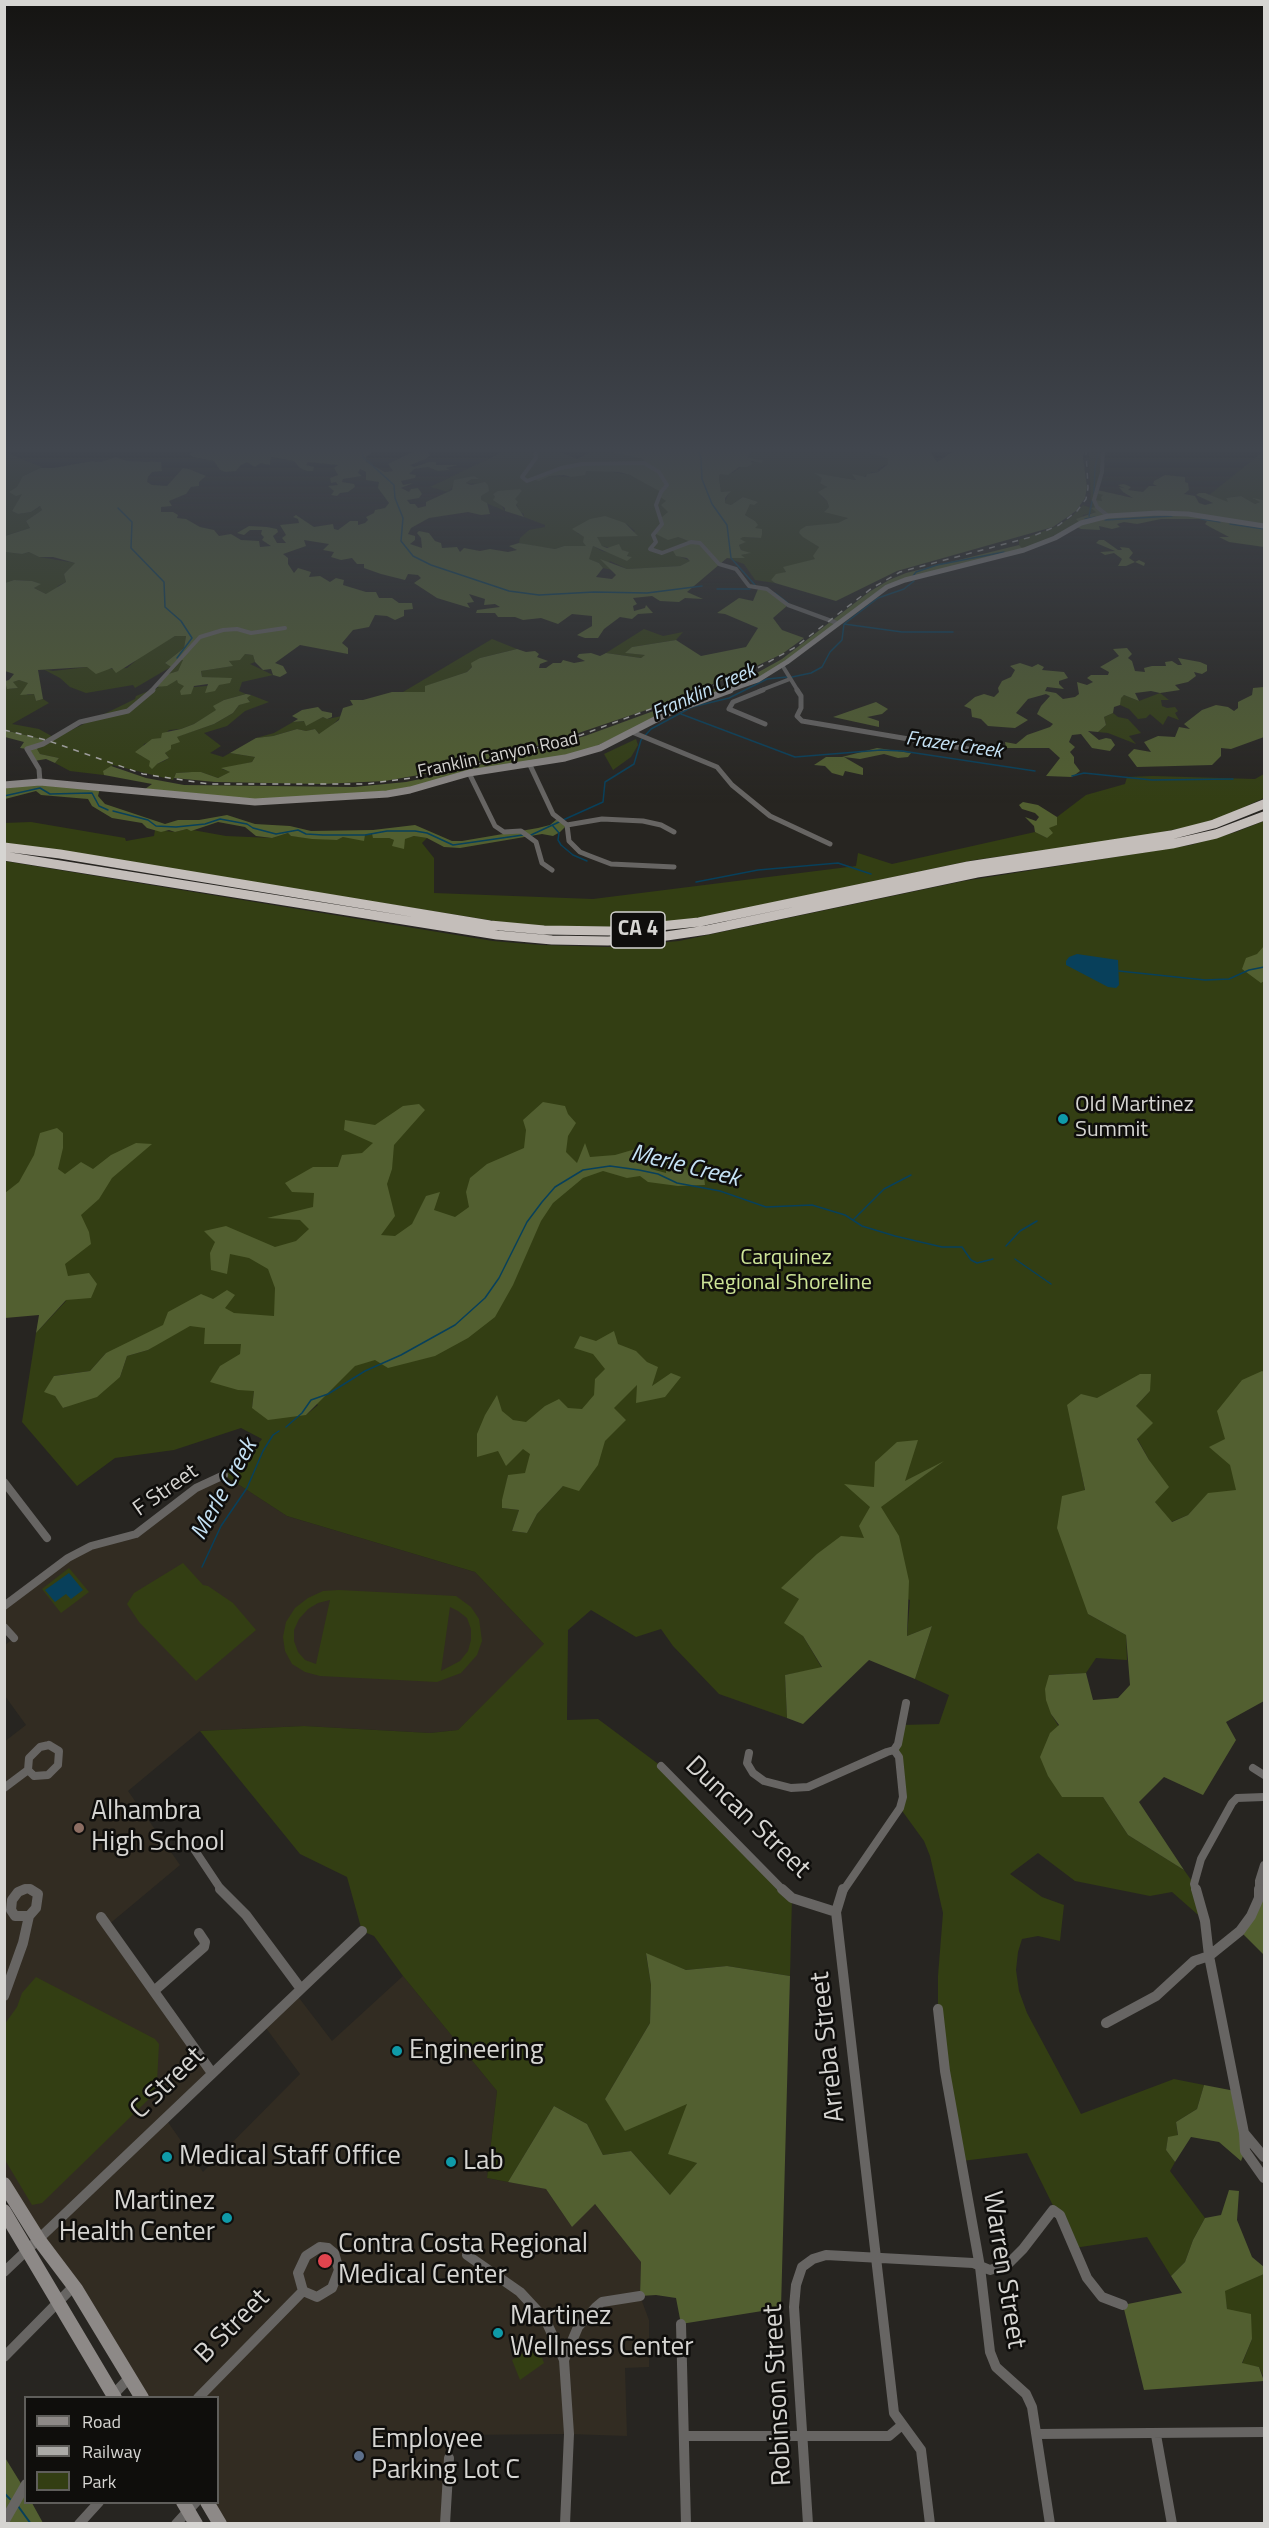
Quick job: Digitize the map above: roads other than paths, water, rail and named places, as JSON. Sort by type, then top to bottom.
[{"type":"highway","name":"CA 4","points":[[4,847],[60,854],[490,925],[544,930],[611,931],[666,927],[709,920],[978,864],[1162,837],[1214,824],[1264,804]]},
{"type":"highway","name":"CA 4","points":[[4,856],[486,934],[541,940],[608,941],[697,932],[977,873],[1180,843],[1216,834],[1264,816]]},
{"type":"street","points":[[733,568],[736,569],[748,586],[767,589],[788,605],[837,623]]},
{"type":"street","name":"Franklin Canyon Road","points":[[4,786],[40,782],[255,802],[387,794],[410,790],[469,773],[565,758],[600,748],[672,711],[758,680],[782,665],[880,591],[905,580],[953,568]]},
{"type":"street","points":[[40,782],[39,769],[27,749],[43,744],[80,722],[128,711],[156,687],[171,667],[201,637],[223,630],[251,633],[285,628]]},
{"type":"street","points":[[782,665],[801,696],[801,708],[797,716],[802,721],[974,750]]},
{"type":"street","points":[[765,724],[729,709],[733,702],[789,677]]},
{"type":"street","points":[[632,732],[717,767],[732,785],[770,816],[830,844]]},
{"type":"street","points":[[529,763],[557,819],[567,825],[602,819],[643,820],[661,825],[674,832]]},
{"type":"street","points":[[469,773],[495,826],[504,832],[520,831],[530,837],[540,850],[542,863],[552,870]]},
{"type":"street","points":[[567,825],[569,841],[580,852],[590,856],[611,864],[674,867]]},
{"type":"street","name":"F Street","points":[[4,1606],[68,1558],[91,1546],[136,1534],[196,1488],[224,1475]]},
{"type":"street","points":[[4,1482],[47,1538]]},
{"type":"street","points":[[4,1627],[14,1638]]},
{"type":"street","points":[[749,1753],[747,1762],[753,1773],[764,1781],[791,1788],[807,1787],[894,1750],[898,1744],[906,1703]]},
{"type":"street","name":"Arreba Street","points":[[894,1750],[899,1757],[901,1771],[903,1797],[900,1808],[852,1874],[843,1889],[836,1912],[894,2413],[921,2450],[930,2523]]},
{"type":"street","name":"Duncan Street","points":[[661,1766],[772,1881],[792,1898],[836,1912]]},
{"type":"street","points":[[1253,1768],[1264,1775]]},
{"type":"street","points":[[6,1785],[28,1770]]},
{"type":"street","points":[[1264,1797],[1238,1798],[1232,1803],[1201,1859],[1194,1884],[1207,1938],[1244,2133],[1245,2151],[1264,2178]]},
{"type":"street","points":[[190,1843],[220,1889],[246,1915],[301,1989]]},
{"type":"street","points":[[1107,2023],[1156,1996],[1194,1961],[1209,1956],[1240,1931],[1251,1916],[1258,1898],[1260,1875],[1264,1865]]},
{"type":"street","points":[[4,1996],[23,1943],[29,1916]]},
{"type":"street","points":[[101,1917],[212,2073]]},
{"type":"street","name":"C Street","points":[[4,2272],[363,1930]]},
{"type":"street","points":[[154,1991],[204,1947],[205,1942],[199,1933]]},
{"type":"street","points":[[1207,1938],[1221,1945]]},
{"type":"street","name":"Warren Street","points":[[938,2009],[945,2071],[980,2267],[990,2352],[996,2367],[1026,2394],[1032,2407],[1050,2523]]},
{"type":"street","points":[[1244,2133],[1264,2157]]},
{"type":"street","points":[[4,2184],[39,2240],[74,2286],[141,2396]]},
{"type":"street","name":"Robinson Street","points":[[808,2523],[794,2307],[796,2285],[802,2267],[813,2259],[826,2255],[875,2257],[973,2264],[990,2271],[1008,2264],[1023,2249],[1053,2210],[1060,2215],[1087,2278],[1102,2297],[1124,2306]]},
{"type":"street","points":[[4,2211],[113,2396],[130,2377]]},
{"type":"street","name":"B Street","points":[[320,2247],[328,2248],[338,2260],[337,2279],[332,2288],[317,2296],[303,2291],[299,2283],[301,2264],[312,2250],[320,2247]]},
{"type":"street","points":[[467,2255],[520,2292],[544,2319],[564,2360],[569,2433],[565,2523]]},
{"type":"street","points":[[4,2357],[74,2286]]},
{"type":"street","name":"B Street","points":[[199,2396],[303,2291]]},
{"type":"street","points":[[564,2360],[578,2327],[596,2307],[602,2302],[640,2296]]},
{"type":"street","points":[[681,2324],[686,2523]]},
{"type":"street","points":[[684,2436],[889,2436],[902,2425]]},
{"type":"street","points":[[1037,2434],[1156,2435],[1264,2432]]},
{"type":"street","points":[[1156,2435],[1172,2523]]},
{"type":"street","points":[[445,2523],[449,2458]]},
{"type":"street","points":[[4,2522],[24,2487]]},
{"type":"street","points":[[79,2523],[97,2504]]},
{"type":"street","points":[[208,2504],[219,2523]]},
{"type":"street","points":[[176,2523],[191,2510]]},
{"type":"water","points":[[1077,954],[1118,960],[1119,985],[1116,988],[1108,987],[1066,965],[1069,957]]},
{"type":"water","points":[[69,1573],[83,1590],[71,1599],[66,1594],[55,1602],[45,1590]]},
{"type":"waterway","points":[[150,568],[164,582],[165,607],[181,621],[192,638],[177,658]]},
{"type":"waterway","points":[[440,568],[509,591],[539,595],[594,592],[647,593],[702,586]]},
{"type":"waterway","points":[[740,568],[755,585]]},
{"type":"waterway","name":"Franklin Creek","points":[[913,576],[916,572],[928,568]]},
{"type":"waterway","name":"Franklin Creek","points":[[844,624],[878,598],[904,589],[914,581]]},
{"type":"waterway","points":[[717,589],[750,589]]},
{"type":"waterway","points":[[775,593],[788,603]]},
{"type":"waterway","name":"Franklin Creek","points":[[792,677],[811,673],[822,667],[830,652],[842,640],[844,624]]},
{"type":"waterway","points":[[844,624],[902,632],[953,632]]},
{"type":"waterway","name":"Franklin Creek","points":[[563,820],[603,802],[605,782],[634,764],[641,740],[651,729],[692,707],[729,698],[767,679],[787,677]]},
{"type":"waterway","name":"Frazer Creek","points":[[681,714],[795,757],[881,750],[902,751],[1035,771]]},
{"type":"waterway","name":"Frazer Creek","points":[[1072,776],[1084,773],[1152,780],[1233,779]]},
{"type":"waterway","name":"Franklin Creek","points":[[4,796],[40,788],[50,794],[92,793],[99,806],[108,810]]},
{"type":"waterway","name":"Franklin Creek","points":[[113,811],[148,820],[156,826],[176,827],[205,824],[220,819],[247,824],[253,828],[276,834],[298,830],[306,834],[323,835],[365,835],[387,831],[415,831],[427,833],[453,845],[523,835]]},
{"type":"waterway","name":"Franklin Creek","points":[[531,835],[559,822]]},
{"type":"waterway","points":[[553,826],[559,833],[558,840],[561,845],[573,855],[587,861]]},
{"type":"waterway","points":[[696,882],[758,870],[838,863],[871,874]]},
{"type":"waterway","points":[[1119,971],[1205,980],[1229,979],[1249,970],[1264,967]]},
{"type":"waterway","name":"Merle Creek","points":[[286,1427],[302,1413],[311,1400],[328,1394],[365,1371],[401,1355],[455,1325],[485,1298],[499,1278],[527,1222],[542,1202],[555,1187],[583,1170],[610,1166],[639,1170],[658,1174],[677,1183],[720,1191],[766,1207],[812,1205],[845,1215],[862,1226],[895,1236],[942,1247],[962,1247],[971,1260],[977,1263],[993,1259]]},
{"type":"waterway","points":[[854,1219],[884,1189],[911,1175]]},
{"type":"waterway","points":[[1006,1246],[1020,1231],[1037,1221]]},
{"type":"waterway","name":"Merle Creek","points":[[1015,1259],[1051,1284]]},
{"type":"waterway","name":"Merle Creek","points":[[202,1567],[221,1526],[247,1488],[263,1451],[273,1435],[279,1431]]},
{"type":"waterway","points":[[4,2493],[10,2499]]},
{"type":"waterway","points":[[18,2506],[31,2524]]},
{"type":"railway","points":[[4,730],[46,740],[143,774],[209,784],[366,784],[426,776],[495,760],[581,735],[752,671],[794,648],[872,588],[900,572],[915,568]]},
{"type":"place","name":"Old Martinez Summit","points":[[1063,1119]]},
{"type":"place","name":"Alhambra High School","points":[[79,1828]]},
{"type":"place","name":"Engineering","points":[[397,2051]]},
{"type":"place","name":"Medical Staff Office","points":[[167,2157]]},
{"type":"place","name":"Lab","points":[[451,2162]]},
{"type":"place","name":"Martinez Health Center","points":[[227,2218]]},
{"type":"place","name":"Contra Costa Regional Medical Center","points":[[325,2261]]},
{"type":"place","name":"Martinez Wellness Center","points":[[498,2333]]},
{"type":"place","name":"Employee Parking Lot C","points":[[359,2456]]},
{"type":"park label","name":"Carquinez Regional Shoreline","points":[[786,1272]]}]
